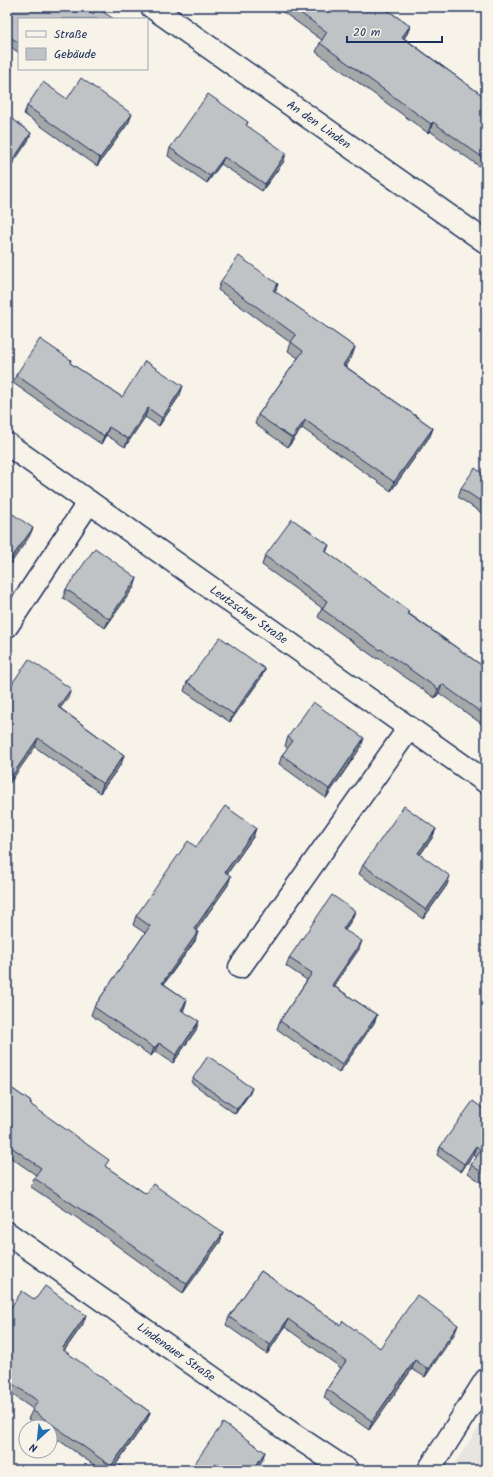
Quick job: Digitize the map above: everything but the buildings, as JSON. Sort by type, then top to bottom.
[{"type":"street","name":"An den Linden","points":[[152,7],[486,242]]},
{"type":"street","name":"Leutzscher Straße","points":[[7,444],[486,782]]},
{"type":"street","points":[[7,626],[89,502]]},
{"type":"street","points":[[240,967],[409,728]]},
{"type":"street","name":"Lindenauer Straße","points":[[7,1233],[294,1435],[347,1470]]},
{"type":"street","points":[[429,1470],[486,1380]]},
{"type":"shaded area","points":[[486,1417],[486,1470],[450,1470]]}]
